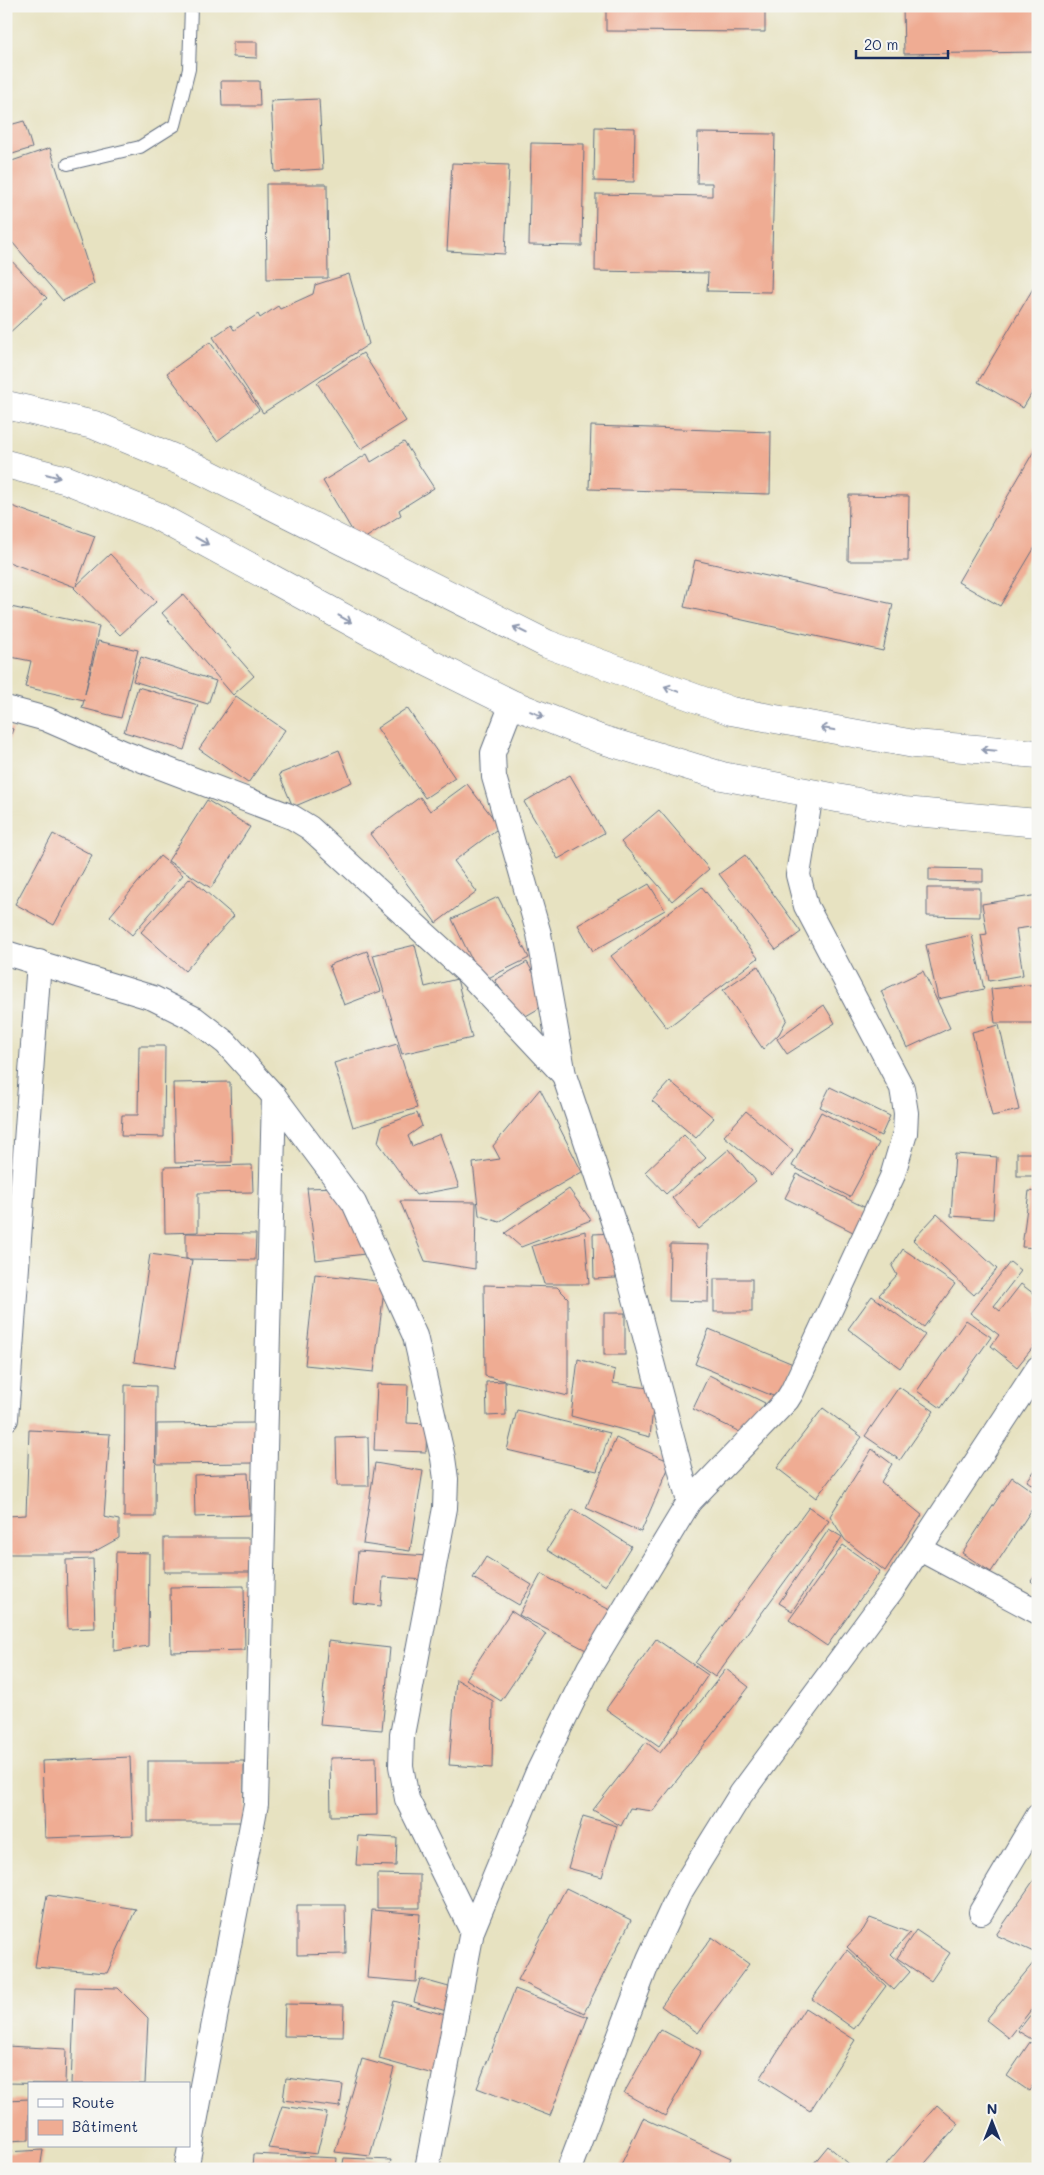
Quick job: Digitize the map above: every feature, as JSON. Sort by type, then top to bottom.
[{"type":"main road","points":[[6,404],[94,425],[189,465],[547,644],[731,711],[914,744],[1038,754]]},
{"type":"main road","points":[[6,464],[67,480],[155,515],[403,650],[512,704],[600,739],[713,773],[904,811],[1038,823]]},
{"type":"street","points":[[512,704],[493,753],[494,777],[539,934],[564,1075],[620,1242],[690,1502]]},
{"type":"street","points":[[6,708],[46,719],[124,753],[292,817],[310,828],[471,976],[564,1075]]},
{"type":"street","points":[[427,2169],[472,1931],[537,1774],[577,1691],[690,1502],[787,1400],[792,1392],[892,1177],[905,1133],[906,1113],[902,1088],[806,906],[798,875],[811,793]]},
{"type":"street","points":[[6,953],[153,998],[195,1019],[226,1042],[274,1096],[354,1202],[415,1336],[443,1458],[445,1498],[402,1735],[401,1766],[407,1799],[472,1931]]},
{"type":"street","points":[[6,1419],[39,962]]},
{"type":"street","points":[[186,2169],[256,1804],[274,1096]]},
{"type":"street","points":[[569,2169],[649,1959],[679,1894],[741,1794],[894,1587],[1038,1368]]},
{"type":"street","points":[[920,1549],[1038,1612]]},
{"type":"street","points":[[981,1912],[1038,1816]]},
{"type":"lane","points":[[68,164],[140,147],[175,125],[189,69],[191,6]]},
{"type":"building","points":[[606,6],[765,6],[765,32],[606,31]]},
{"type":"building","points":[[903,6],[1038,6],[1038,52],[904,54]]},
{"type":"building","points":[[233,42],[257,42],[257,58],[233,57]]},
{"type":"building","points":[[221,81],[259,81],[260,106],[222,106]]},
{"type":"building","points":[[319,99],[323,169],[275,172],[271,101]]},
{"type":"building","points":[[24,121],[32,148],[6,156],[6,126]]},
{"type":"building","points":[[595,127],[635,128],[634,182],[594,181]]},
{"type":"building","points":[[698,133],[775,134],[771,292],[707,291],[708,273],[595,271],[596,194],[712,196],[712,183],[697,183]]},
{"type":"building","points":[[531,143],[584,144],[582,246],[529,245]]},
{"type":"building","points":[[50,148],[94,284],[63,301],[6,235],[6,163]]},
{"type":"building","points":[[452,163],[509,165],[505,254],[447,251]]},
{"type":"building","points":[[266,184],[327,184],[328,278],[267,279]]},
{"type":"building","points":[[6,255],[47,298],[6,336]]},
{"type":"building","points":[[349,274],[369,344],[263,413],[213,337],[231,325],[234,330],[258,314],[260,318],[278,306],[280,309],[313,294],[315,285]]},
{"type":"building","points":[[1038,280],[1038,383],[1023,408],[978,382]]},
{"type":"building","points":[[210,342],[259,410],[217,441],[167,373]]},
{"type":"building","points":[[363,353],[406,421],[361,449],[317,383]]},
{"type":"building","points":[[591,426],[771,432],[770,494],[589,489]]},
{"type":"building","points":[[404,442],[434,488],[399,510],[401,515],[359,542],[323,481],[367,454],[371,462]]},
{"type":"building","points":[[1038,444],[1038,542],[1000,606],[958,582]]},
{"type":"building","points":[[849,495],[909,496],[908,561],[848,561]]},
{"type":"building","points":[[6,504],[95,536],[76,586],[110,554],[156,602],[120,635],[75,587],[6,561]]},
{"type":"building","points":[[695,560],[893,604],[883,651],[684,607]]},
{"type":"building","points":[[183,594],[254,676],[233,695],[162,613]]},
{"type":"building","points":[[6,606],[99,626],[85,694],[98,641],[138,650],[121,718],[82,708],[84,700],[25,687],[31,661],[6,656]]},
{"type":"building","points":[[141,657],[216,681],[208,704],[133,681]]},
{"type":"building","points":[[138,687],[198,705],[184,750],[124,732]]},
{"type":"building","points":[[236,696],[285,730],[248,783],[199,749]]},
{"type":"building","points":[[407,708],[455,778],[425,798],[377,728]]},
{"type":"building","points":[[6,727],[13,729],[7,746],[6,746]]},
{"type":"building","points":[[339,750],[352,782],[293,807],[279,774]]},
{"type":"building","points":[[570,775],[604,833],[558,859],[524,802]]},
{"type":"building","points":[[467,784],[500,827],[454,861],[477,892],[436,923],[370,834],[420,797],[430,811]]},
{"type":"building","points":[[207,800],[250,827],[211,888],[168,861]]},
{"type":"building","points":[[659,810],[709,869],[672,901],[621,842]]},
{"type":"building","points":[[53,834],[92,855],[54,925],[15,904]]},
{"type":"building","points":[[745,855],[801,932],[776,950],[719,874]]},
{"type":"building","points":[[160,856],[183,875],[132,935],[110,916]]},
{"type":"building","points":[[929,868],[983,869],[983,882],[929,881]]},
{"type":"building","points":[[190,878],[234,916],[185,971],[141,932]]},
{"type":"building","points":[[649,884],[665,910],[593,951],[578,925]]},
{"type":"building","points":[[702,887],[758,958],[667,1028],[611,956]]},
{"type":"building","points":[[927,888],[980,888],[980,917],[927,916]]},
{"type":"building","points":[[1038,895],[1038,926],[1016,929],[1023,975],[989,981],[981,935],[987,934],[982,904]]},
{"type":"building","points":[[498,897],[529,958],[482,981],[452,919]]},
{"type":"building","points":[[972,935],[984,989],[938,999],[926,945]]},
{"type":"building","points":[[415,945],[425,987],[457,979],[472,1038],[402,1054],[373,955]]},
{"type":"building","points":[[367,951],[381,991],[344,1005],[329,965]]},
{"type":"building","points":[[527,962],[550,1002],[519,1020],[495,980]]},
{"type":"building","points":[[758,966],[787,1019],[779,1034],[763,1049],[723,990]]},
{"type":"building","points":[[923,971],[950,1028],[907,1048],[881,991]]},
{"type":"building","points":[[1038,984],[1038,1023],[995,1023],[991,989]]},
{"type":"building","points":[[824,1005],[835,1023],[787,1054],[777,1039]]},
{"type":"building","points":[[999,1025],[1019,1110],[992,1116],[972,1032]]},
{"type":"building","points":[[397,1044],[417,1108],[353,1127],[334,1063]]},
{"type":"building","points":[[139,1046],[165,1046],[164,1137],[121,1136],[122,1115],[138,1115]]},
{"type":"building","points":[[670,1081],[714,1118],[696,1138],[652,1101]]},
{"type":"building","points":[[230,1082],[232,1162],[175,1163],[173,1083]]},
{"type":"building","points":[[830,1087],[890,1116],[881,1136],[820,1107]]},
{"type":"building","points":[[540,1089],[582,1172],[524,1205],[499,1222],[479,1215],[473,1163],[500,1159],[493,1146]]},
{"type":"building","points":[[746,1111],[793,1151],[772,1176],[724,1136]]},
{"type":"building","points":[[821,1112],[879,1143],[850,1197],[792,1166]]},
{"type":"building","points":[[417,1113],[422,1126],[408,1136],[412,1146],[440,1134],[459,1187],[416,1195],[378,1142],[382,1126]]},
{"type":"building","points":[[684,1135],[706,1158],[666,1194],[645,1172]]},
{"type":"building","points":[[729,1149],[756,1181],[699,1229],[672,1198]]},
{"type":"building","points":[[6,1151],[10,1151],[12,1187],[6,1188]]},
{"type":"building","points":[[1017,1153],[1038,1153],[1038,1176],[1017,1176]]},
{"type":"building","points":[[955,1154],[997,1157],[993,1219],[951,1216]]},
{"type":"building","points":[[252,1165],[253,1192],[198,1193],[198,1232],[165,1233],[164,1167]]},
{"type":"building","points":[[797,1174],[868,1209],[855,1233],[785,1198]]},
{"type":"building","points":[[338,1187],[373,1253],[316,1260],[307,1188]]},
{"type":"building","points":[[569,1189],[591,1220],[521,1247],[505,1233]]},
{"type":"building","points":[[1029,1191],[1038,1192],[1038,1248],[1022,1247]]},
{"type":"building","points":[[400,1201],[476,1202],[475,1269],[425,1261]]},
{"type":"building","points":[[937,1214],[997,1269],[974,1295],[913,1240]]},
{"type":"building","points":[[585,1231],[589,1284],[544,1284],[532,1246]]},
{"type":"building","points":[[186,1233],[256,1234],[255,1260],[186,1259]]},
{"type":"building","points":[[615,1233],[616,1278],[594,1279],[593,1234]]},
{"type":"building","points":[[670,1244],[709,1245],[708,1302],[669,1301]]},
{"type":"building","points":[[903,1249],[955,1284],[924,1327],[879,1295],[897,1275],[892,1266]]},
{"type":"building","points":[[150,1254],[192,1260],[175,1368],[134,1362]]},
{"type":"building","points":[[1010,1262],[1021,1271],[994,1306],[1000,1311],[1021,1284],[1038,1297],[1038,1341],[1017,1367],[991,1346],[999,1335],[970,1313]]},
{"type":"building","points":[[315,1274],[385,1282],[374,1372],[305,1365]]},
{"type":"building","points":[[714,1279],[752,1279],[752,1312],[714,1312]]},
{"type":"building","points":[[484,1285],[557,1287],[568,1298],[568,1396],[485,1376]]},
{"type":"building","points":[[872,1296],[925,1335],[900,1368],[848,1329]]},
{"type":"building","points":[[604,1313],[625,1313],[625,1355],[604,1355]]},
{"type":"building","points":[[966,1320],[991,1337],[941,1408],[917,1391]]},
{"type":"building","points":[[709,1329],[793,1364],[778,1398],[695,1364]]},
{"type":"building","points":[[578,1359],[615,1370],[613,1383],[655,1389],[650,1437],[571,1416]]},
{"type":"building","points":[[709,1375],[765,1403],[748,1436],[693,1409]]},
{"type":"building","points":[[505,1381],[506,1415],[487,1416],[486,1382]]},
{"type":"building","points":[[377,1384],[408,1385],[407,1423],[427,1424],[426,1452],[374,1450]]},
{"type":"building","points":[[125,1385],[156,1386],[155,1517],[124,1517]]},
{"type":"building","points":[[899,1387],[934,1411],[900,1460],[865,1436]]},
{"type":"building","points":[[823,1408],[862,1437],[816,1498],[777,1468]]},
{"type":"building","points":[[517,1410],[610,1433],[597,1471],[507,1450]]},
{"type":"building","points":[[255,1423],[255,1463],[157,1464],[157,1424]]},
{"type":"building","points":[[29,1430],[110,1434],[104,1517],[119,1520],[119,1538],[90,1554],[9,1554],[7,1516],[26,1515]]},
{"type":"building","points":[[368,1437],[369,1486],[337,1486],[336,1438]]},
{"type":"building","points":[[616,1438],[671,1462],[641,1532],[586,1508]]},
{"type":"building","points":[[872,1449],[892,1464],[881,1482],[922,1515],[885,1571],[845,1540],[830,1516]]},
{"type":"building","points":[[375,1463],[423,1471],[410,1551],[363,1544]]},
{"type":"building","points":[[1038,1466],[1038,1489],[1027,1481]]},
{"type":"building","points":[[248,1473],[250,1515],[195,1517],[194,1475]]},
{"type":"building","points":[[1012,1477],[1038,1495],[1038,1500],[991,1572],[962,1553]]},
{"type":"building","points":[[809,1507],[829,1521],[715,1677],[695,1663]]},
{"type":"building","points":[[573,1509],[631,1546],[606,1586],[547,1550]]},
{"type":"building","points":[[829,1529],[842,1537],[792,1611],[779,1603]]},
{"type":"building","points":[[164,1538],[255,1538],[255,1572],[164,1572]]},
{"type":"building","points":[[843,1545],[880,1571],[827,1646],[789,1620]]},
{"type":"building","points":[[358,1551],[427,1556],[425,1580],[383,1577],[381,1606],[353,1603]]},
{"type":"building","points":[[116,1552],[149,1553],[148,1646],[114,1651]]},
{"type":"building","points":[[486,1557],[532,1585],[519,1605],[473,1578]]},
{"type":"building","points":[[93,1559],[95,1628],[68,1629],[66,1560]]},
{"type":"building","points":[[1038,1572],[1038,1587],[1031,1581]]},
{"type":"building","points":[[541,1574],[610,1610],[588,1651],[519,1615]]},
{"type":"building","points":[[244,1586],[245,1650],[171,1652],[170,1587]]},
{"type":"building","points":[[511,1611],[546,1634],[501,1701],[466,1679]]},
{"type":"building","points":[[656,1639],[708,1675],[659,1746],[606,1709]]},
{"type":"building","points":[[328,1641],[390,1648],[382,1730],[320,1725]]},
{"type":"building","points":[[726,1669],[749,1687],[653,1811],[630,1808],[621,1826],[593,1810],[646,1742],[660,1753]]},
{"type":"building","points":[[456,1679],[493,1701],[492,1768],[449,1765]]},
{"type":"building","points":[[130,1757],[133,1835],[45,1838],[42,1761]]},
{"type":"building","points":[[376,1757],[377,1815],[331,1816],[330,1758]]},
{"type":"building","points":[[148,1761],[244,1761],[244,1822],[148,1822]]},
{"type":"building","points":[[583,1816],[617,1826],[602,1877],[568,1868]]},
{"type":"building","points":[[358,1836],[397,1838],[396,1866],[356,1865]]},
{"type":"building","points":[[377,1874],[420,1875],[420,1908],[377,1908]]},
{"type":"building","points":[[1038,1874],[1038,1954],[996,1935]]},
{"type":"building","points":[[566,1888],[631,1920],[584,2013],[518,1980]]},
{"type":"building","points":[[47,1895],[136,1909],[107,1973],[35,1967]]},
{"type":"building","points":[[297,1905],[345,1905],[346,1954],[297,1955]]},
{"type":"building","points":[[372,1910],[420,1914],[416,1982],[367,1978]]},
{"type":"building","points":[[870,1918],[910,1933],[891,1954],[910,1972],[894,1990],[847,1947],[863,1930]]},
{"type":"building","points":[[916,1930],[950,1953],[931,1981],[897,1958]]},
{"type":"building","points":[[712,1937],[749,1964],[698,2033],[661,2006]]},
{"type":"building","points":[[847,1950],[886,1986],[854,2029],[812,1999]]},
{"type":"building","points":[[1035,1961],[1038,1962],[1038,2001],[1009,2038],[986,2020]]},
{"type":"building","points":[[420,1979],[456,1989],[450,2012],[414,2002]]},
{"type":"building","points":[[75,1987],[118,1988],[148,2018],[145,2082],[71,2082]]},
{"type":"building","points":[[515,1989],[588,2017],[550,2116],[477,2088]]},
{"type":"building","points":[[394,2001],[449,2016],[433,2074],[379,2059]]},
{"type":"building","points":[[285,2004],[344,2005],[343,2037],[284,2036]]},
{"type":"building","points":[[1038,2005],[1038,2043],[1018,2031]]},
{"type":"building","points":[[805,2008],[855,2040],[810,2111],[760,2079]]},
{"type":"building","points":[[660,2029],[701,2051],[665,2116],[624,2093]]},
{"type":"building","points":[[1030,2042],[1038,2048],[1038,2077],[1029,2091],[1007,2076]]},
{"type":"building","points":[[6,2046],[66,2049],[65,2082],[6,2083]]},
{"type":"building","points":[[362,2059],[394,2068],[370,2156],[335,2152]]},
{"type":"building","points":[[286,2078],[343,2085],[340,2107],[283,2100]]},
{"type":"building","points":[[28,2099],[28,2140],[6,2141],[6,2100]]},
{"type":"building","points":[[937,2105],[959,2124],[920,2169],[882,2169]]},
{"type":"building","points":[[282,2106],[327,2113],[317,2154],[268,2148]]},
{"type":"building","points":[[643,2118],[731,2158],[726,2169],[619,2169]]},
{"type":"building","points":[[828,2146],[855,2169],[809,2169]]},
{"type":"building","points":[[43,2150],[40,2169],[6,2169],[6,2152]]},
{"type":"building","points":[[253,2154],[337,2158],[336,2169],[252,2169]]},
{"type":"building","points":[[344,2158],[391,2160],[389,2169],[342,2169]]}]
